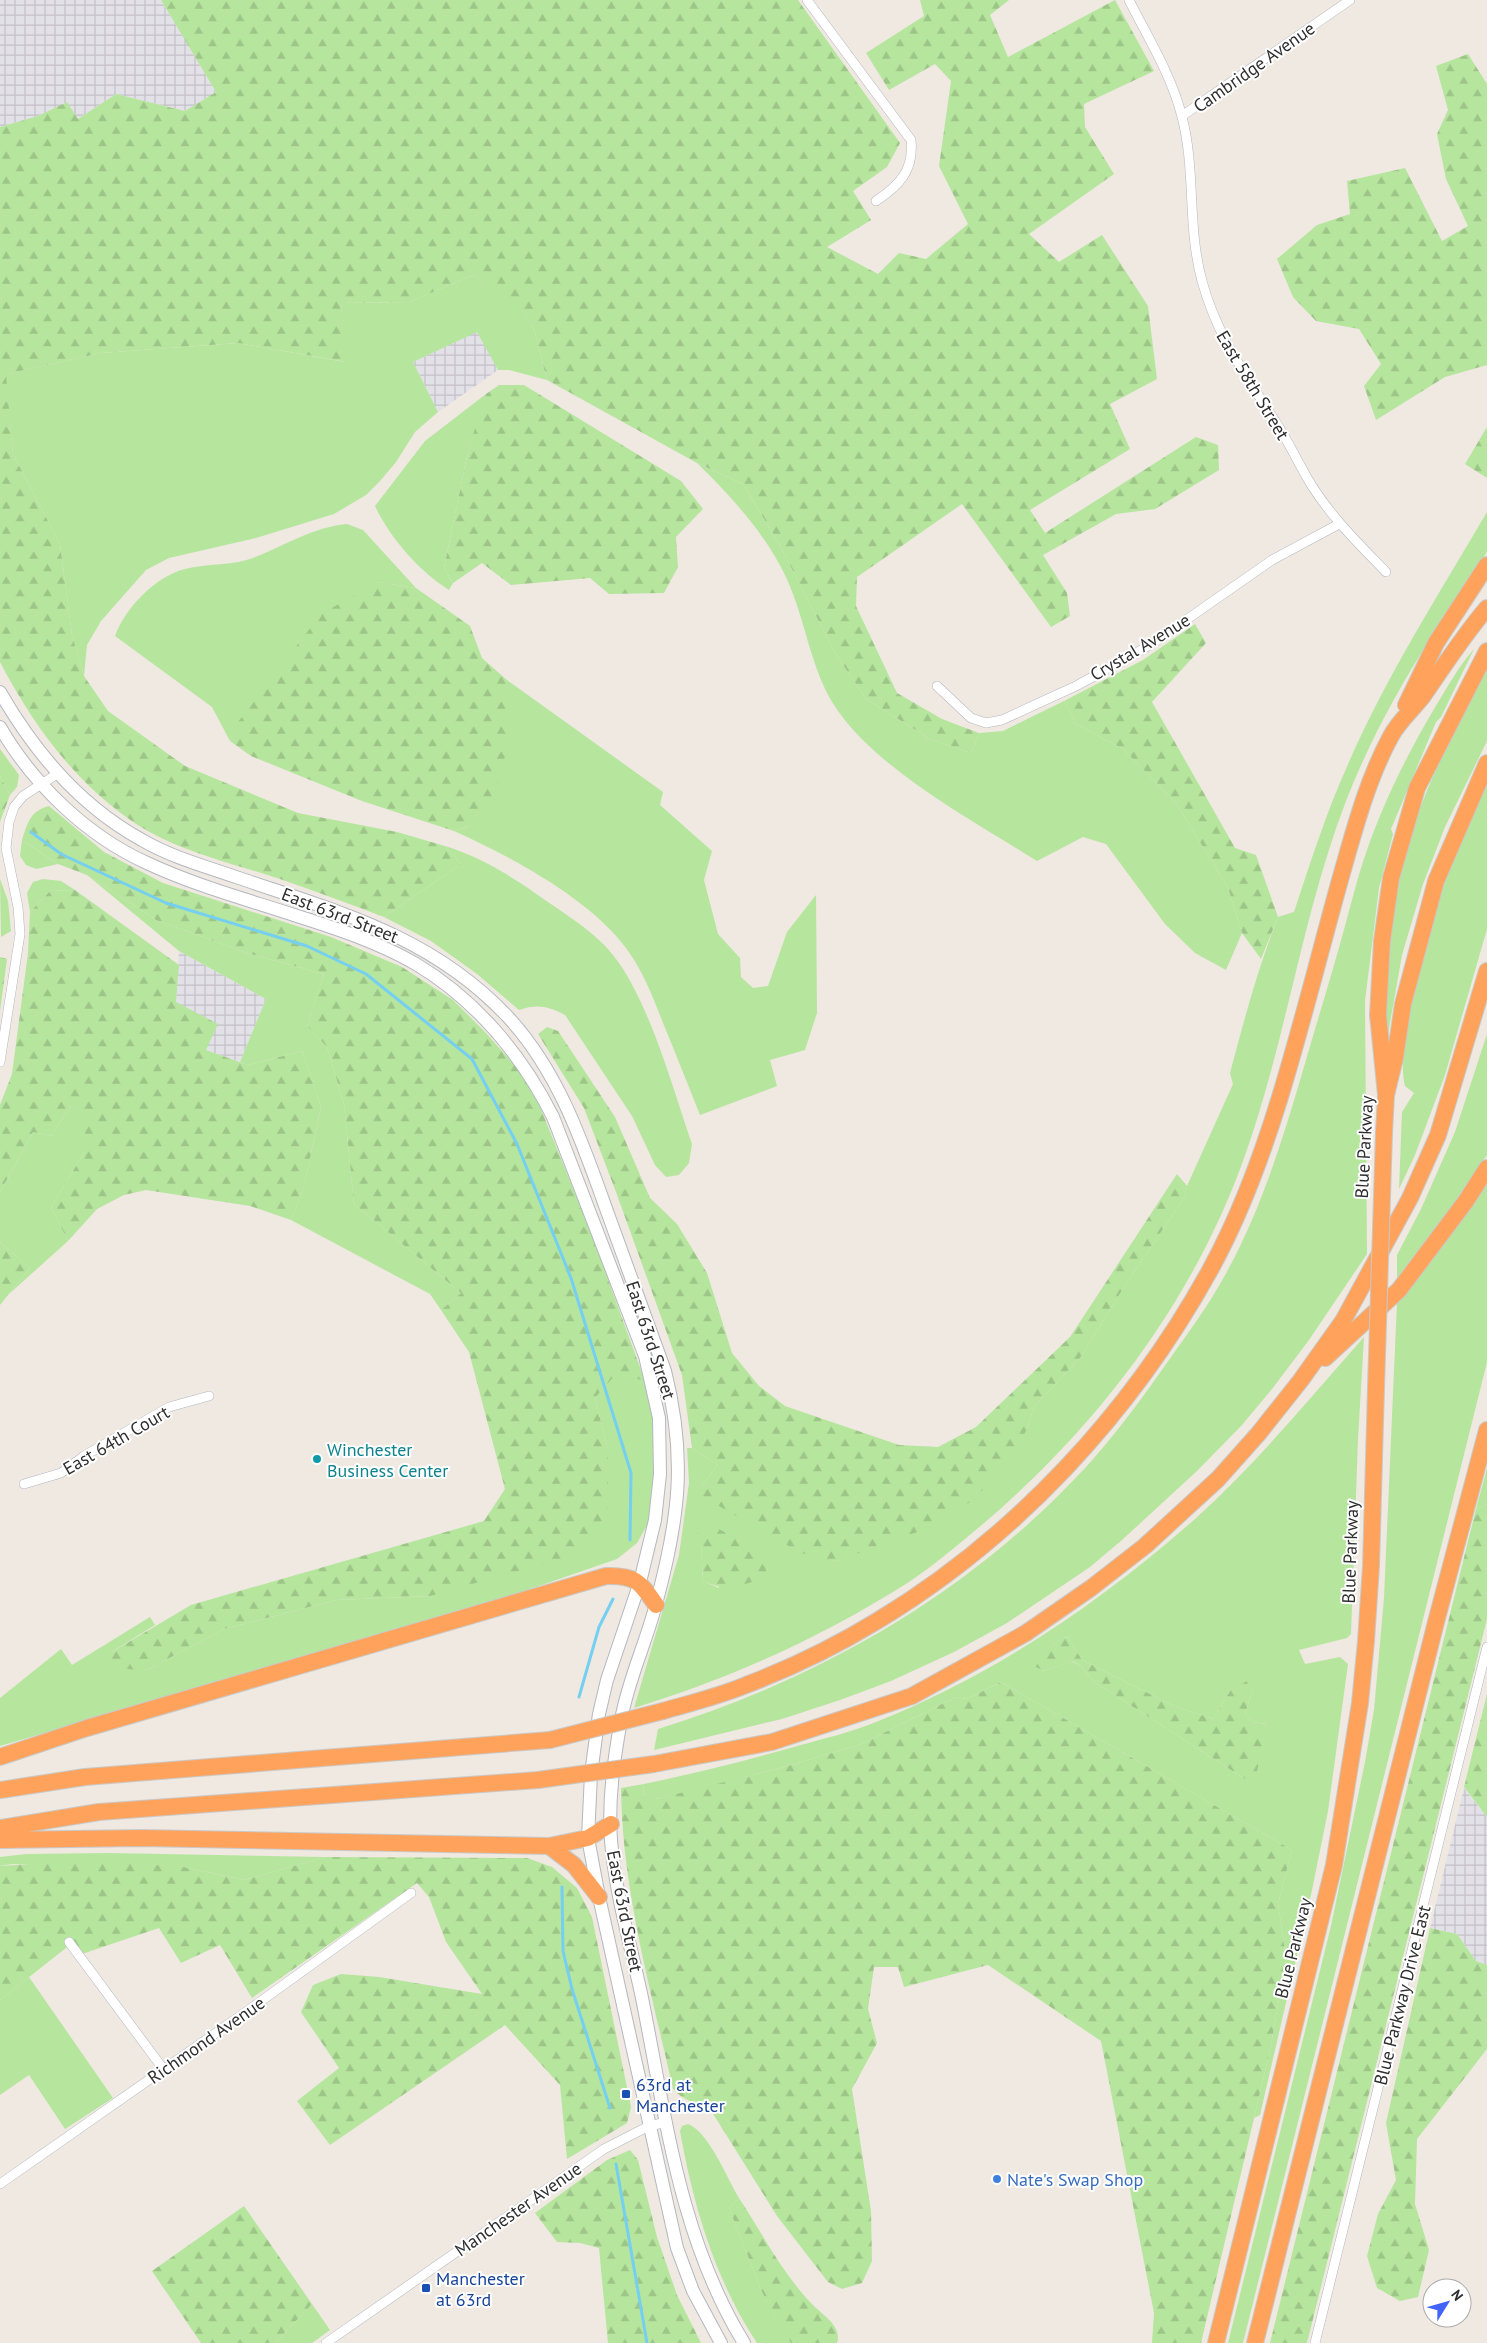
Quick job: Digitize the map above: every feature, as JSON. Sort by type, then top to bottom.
[{"type":"highway","points":[[0,1790],[85,1776],[550,1740],[663,1711],[745,1686],[816,1653],[877,1621],[984,1544],[1030,1503],[1088,1444],[1129,1394],[1176,1327],[1210,1270],[1240,1207],[1280,1099],[1359,811],[1392,734],[1436,643],[1487,565]]},
{"type":"highway","points":[[1392,734],[1420,699],[1464,635],[1487,608]]},
{"type":"highway","points":[[1386,1095],[1378,1015],[1382,941],[1391,878],[1417,788],[1487,651]]},
{"type":"highway","name":"Blue Parkway","points":[[1216,2343],[1332,1875],[1360,1703],[1371,1566],[1386,1095],[1395,1058],[1403,1004],[1436,882],[1487,764]]},
{"type":"highway","points":[[0,1828],[99,1812],[538,1780],[654,1764],[772,1742],[912,1696],[1026,1633],[1091,1588],[1145,1546],[1218,1479],[1301,1380],[1343,1321],[1410,1198],[1438,1135],[1487,971]]},
{"type":"highway","points":[[1301,1380],[1399,1290],[1466,1201],[1487,1168]]},
{"type":"highway","points":[[1255,2343],[1487,1430]]},
{"type":"highway","points":[[0,1757],[86,1728],[606,1576],[625,1575],[640,1582],[656,1605]]},
{"type":"highway","points":[[0,1840],[132,1838],[549,1846],[588,1838],[611,1824]]},
{"type":"highway","points":[[549,1846],[574,1865],[599,1897]]},
{"type":"main road","name":"East 63rd Street","points":[[0,692],[16,719],[57,774],[78,795],[116,825],[172,855],[376,925],[426,951],[478,988],[509,1018],[543,1064],[574,1119],[665,1372],[673,1404],[678,1447],[677,1506],[656,1605],[632,1674],[621,1718],[613,1771],[611,1824],[618,1892],[630,1940],[683,2204],[697,2248],[715,2290],[744,2343]]},
{"type":"main road","name":"East 63rd Street","points":[[0,727],[40,784],[92,829],[146,863],[187,880],[329,926],[415,964],[468,1002],[517,1054],[538,1086],[553,1116],[645,1356],[659,1418],[660,1474],[655,1520],[640,1582],[607,1680],[599,1714],[590,1774],[588,1838],[599,1897],[677,2248],[693,2291],[721,2343]]},
{"type":"street","points":[[807,0],[910,140],[912,156],[910,165],[894,188],[876,201]]},
{"type":"street","name":"East 58th Street","points":[[1130,0],[1170,84],[1182,116],[1188,146],[1194,243],[1202,281],[1222,337],[1285,436],[1312,486],[1339,524],[1386,572]]},
{"type":"street","name":"Cambridge Avenue","points":[[1182,116],[1350,0]]},
{"type":"street","name":"Crystal Avenue","points":[[938,686],[970,718],[986,723],[1002,720],[1076,686],[1131,656],[1156,641],[1272,560],[1339,524]]},
{"type":"street","points":[[0,1062],[20,934],[18,907],[6,848],[9,822],[14,807],[23,796],[57,774]]},
{"type":"street","name":"East 64th Court","points":[[24,1484],[61,1473],[91,1452],[169,1407],[208,1396]]},
{"type":"street","name":"Blue Parkway Drive East","points":[[1315,2343],[1487,1647]]},
{"type":"street","name":"Richmond Avenue","points":[[0,2184],[164,2070],[411,1893]]},
{"type":"street","points":[[69,1942],[164,2070]]},
{"type":"street","name":"Manchester Avenue","points":[[326,2343],[604,2148],[649,2126],[667,2122]]},
{"type":"shaded area","points":[[0,0],[161,0],[216,92],[185,111],[116,94],[78,119],[67,102],[38,116],[0,127]]},
{"type":"shaded area","points":[[478,331],[498,370],[438,412],[413,362]]},
{"type":"shaded area","points":[[179,951],[266,999],[240,1062],[206,1050],[176,1002]]},
{"type":"shaded area","points":[[1464,1788],[1487,1817],[1487,1965],[1476,1961],[1457,1934],[1430,1928]]},
{"type":"green space","points":[[161,0],[798,0],[900,143],[887,167],[853,191],[871,220],[827,247],[878,274],[899,253],[926,259],[968,224],[939,166],[951,81],[935,64],[889,90],[866,53],[924,16],[920,0],[1009,0],[990,15],[1008,57],[1115,0],[1154,71],[1084,104],[1085,127],[1114,174],[1029,234],[1059,262],[1102,235],[1148,306],[1157,379],[1110,404],[1130,449],[1030,510],[1045,533],[1196,437],[1218,445],[1219,470],[1155,509],[1116,514],[1043,555],[1067,593],[1070,616],[1051,627],[962,504],[857,577],[856,606],[897,693],[942,719],[979,733],[971,753],[930,739],[866,699],[835,653],[778,542],[743,484],[697,463],[547,380],[534,329],[518,303],[473,275],[410,302],[341,303],[346,362],[238,343],[101,353],[6,374],[13,454],[60,544],[72,635],[84,676],[108,711],[185,766],[298,813],[397,832],[445,846],[461,864],[384,917],[280,879],[183,848],[146,830],[129,819],[89,786],[40,728],[12,685],[0,662],[0,127],[38,116],[67,102],[78,119],[116,94],[185,111],[216,92]]},
{"type":"green space","points":[[1468,54],[1487,84],[1487,365],[1445,377],[1376,420],[1364,386],[1381,364],[1359,329],[1316,321],[1293,297],[1277,259],[1317,225],[1350,214],[1347,181],[1405,168],[1442,241],[1468,226],[1446,179],[1437,134],[1448,110],[1436,66]]},
{"type":"green space","points":[[473,275],[518,302],[534,329],[547,380],[509,370],[498,370],[477,332],[413,362],[438,412],[415,432],[396,462],[366,495],[334,514],[256,538],[169,558],[146,570],[101,621],[87,645],[84,676],[72,635],[60,544],[13,454],[5,374],[101,353],[238,343],[345,362],[341,303],[410,302]]},
{"type":"green space","points":[[499,385],[524,385],[681,481],[703,509],[676,537],[678,567],[664,593],[609,594],[590,578],[511,585],[482,563],[453,583],[444,568],[467,456],[486,394]]},
{"type":"green space","points":[[486,394],[467,456],[444,568],[453,583],[449,590],[416,564],[406,553],[381,518],[375,506],[425,441]]},
{"type":"green space","points":[[1487,427],[1487,478],[1465,464]]},
{"type":"green space","points":[[697,463],[743,484],[778,542],[835,653],[866,699],[930,739],[971,753],[979,733],[1003,731],[1064,701],[1076,724],[1123,749],[1176,803],[1228,888],[1242,933],[1226,970],[1195,953],[1165,924],[1106,844],[1083,837],[1037,861],[920,787],[864,742],[842,717],[826,691],[816,667],[793,594],[776,558],[739,507]]},
{"type":"green space","points":[[1487,512],[1487,551],[1407,676],[1374,737],[1346,801],[1330,845],[1317,890],[1258,1116],[1243,1161],[1221,1214],[1196,1265],[1167,1315],[1134,1362],[1099,1407],[1061,1450],[1020,1491],[977,1529],[918,1576],[877,1602],[776,1654],[706,1684],[634,1708],[679,1555],[689,1483],[687,1448],[692,1448],[718,1465],[702,1485],[836,1561],[868,1548],[1027,1429],[1034,1407],[1080,1358],[1126,1284],[1184,1198],[1187,1186],[1233,1084],[1230,1073],[1235,1053],[1258,975],[1278,917],[1294,912],[1334,799],[1364,730],[1397,666]],"holes":[[[701,1543],[719,1588],[703,1581]]]},
{"type":"green space","points":[[347,524],[363,530],[416,588],[378,582],[236,726],[230,741],[212,707],[115,636],[134,604],[163,578],[193,567],[245,561],[310,533]]},
{"type":"green space","points":[[378,582],[416,588],[470,626],[482,658],[507,680],[507,750],[493,798],[469,826],[454,831],[362,801],[251,756],[230,741],[235,726],[321,614]]},
{"type":"green space","points":[[1195,624],[1206,643],[1152,702],[1235,848],[1256,855],[1278,917],[1261,959],[1242,933],[1228,888],[1176,803],[1123,749],[1076,724],[1064,701],[1143,660]]},
{"type":"green space","points":[[1474,649],[1441,717],[1436,722],[1391,829],[1393,834],[1379,888],[1365,1001],[1367,1254],[1309,1340],[1242,1425],[1197,1471],[1090,1567],[1007,1623],[954,1652],[891,1681],[840,1700],[782,1719],[654,1750],[658,1729],[718,1709],[777,1685],[834,1657],[889,1626],[942,1592],[993,1554],[1041,1512],[1086,1467],[1108,1442],[1139,1401],[1191,1330],[1211,1298],[1224,1277],[1252,1219],[1285,1129],[1361,869],[1374,832],[1389,795],[1415,743],[1453,678]]},
{"type":"green space","points":[[1487,667],[1487,741],[1445,827],[1423,884],[1402,955],[1387,1040],[1385,1041],[1386,991],[1390,942],[1397,893],[1408,844],[1433,776]]},
{"type":"green space","points":[[507,680],[663,792],[660,805],[712,851],[704,880],[718,934],[740,958],[741,977],[753,988],[768,986],[787,932],[816,895],[817,1013],[805,1050],[770,1060],[777,1086],[700,1115],[647,984],[626,948],[591,912],[547,880],[499,853],[454,831],[469,826],[507,750]]},
{"type":"green space","points":[[0,749],[19,775],[17,787],[10,795],[0,776]]},
{"type":"green space","points":[[0,776],[10,795],[0,822]]},
{"type":"green space","points":[[1487,779],[1487,929],[1445,1075],[1415,1155],[1399,1189],[1402,1112],[1414,1093],[1405,1086],[1403,1063],[1414,993],[1429,930],[1439,900],[1461,839]]},
{"type":"green space","points":[[49,806],[104,852],[163,883],[331,937],[402,967],[453,1000],[518,1069],[538,1102],[590,1230],[645,1381],[616,1374],[595,1398],[608,1450],[608,1504],[604,1532],[565,1558],[430,1596],[337,1600],[224,1629],[145,1671],[111,1667],[110,1653],[191,1605],[484,1521],[505,1489],[469,1352],[441,1310],[461,1293],[354,1204],[344,1104],[327,1047],[307,1026],[324,974],[247,953],[156,920],[87,875],[58,864],[22,840],[28,823],[34,814]]},
{"type":"green space","points":[[22,840],[58,864],[36,869],[26,865],[20,856]]},
{"type":"green space","points":[[445,846],[485,862],[522,884],[581,925],[613,955],[626,974],[649,1020],[692,1144],[689,1163],[679,1175],[666,1177],[655,1165],[632,1116],[565,1015],[542,1007],[519,1010],[477,974],[431,941],[384,917],[461,864]]},
{"type":"green space","points":[[87,875],[156,920],[247,953],[324,974],[307,1026],[327,1047],[344,1104],[354,1204],[461,1293],[441,1310],[430,1294],[291,1220],[304,1186],[321,1107],[302,1051],[248,1065],[240,1062],[266,999],[179,951]]},
{"type":"green space","points":[[0,879],[8,901],[11,931],[1,937]]},
{"type":"green space","points":[[43,879],[61,881],[75,890],[50,891],[30,912],[27,893],[33,882]]},
{"type":"green space","points":[[75,890],[179,965],[176,1002],[218,1024],[206,1050],[248,1065],[302,1051],[321,1107],[304,1186],[291,1220],[250,1206],[146,1190],[124,1195],[97,1209],[68,1241],[51,1207],[85,1151],[85,1115],[70,1107],[51,1136],[33,1132],[0,1192],[0,1105],[12,1074],[28,953],[30,912],[50,891]]},
{"type":"green space","points":[[0,957],[7,959],[0,1011]]},
{"type":"green space","points":[[547,1027],[558,1031],[615,1117],[650,1198],[677,1224],[707,1273],[732,1353],[759,1386],[785,1406],[899,1445],[938,1447],[976,1427],[1070,1337],[1177,1174],[1187,1186],[1184,1198],[1126,1284],[1080,1358],[1034,1407],[1027,1429],[1008,1463],[972,1501],[923,1530],[836,1561],[801,1553],[703,1497],[702,1485],[718,1465],[692,1448],[682,1375],[584,1108],[538,1034]]},
{"type":"green space","points":[[1487,1034],[1487,1155],[1454,1203],[1397,1278],[1397,1255],[1421,1209],[1455,1132]]},
{"type":"green space","points":[[70,1107],[85,1114],[85,1151],[51,1207],[68,1241],[9,1294],[30,1268],[0,1242],[0,1192],[33,1132],[51,1136]]},
{"type":"green space","points":[[1487,1181],[1487,1362],[1243,2343],[1228,2343],[1331,1926],[1374,1710],[1384,1598],[1397,1303],[1440,1248]]},
{"type":"green space","points":[[0,1242],[30,1268],[0,1305]]},
{"type":"green space","points":[[1364,1337],[1358,1439],[1351,1634],[1347,1638],[1299,1650],[1305,1664],[1340,1657],[1348,1664],[1328,1811],[1312,1890],[1260,2115],[1254,2118],[1271,2046],[1286,1957],[1278,1904],[1292,1850],[1001,1682],[967,1699],[956,1697],[859,1745],[684,1793],[655,1799],[643,1794],[644,1784],[762,1756],[848,1732],[876,1722],[962,1682],[1044,1634],[1122,1580],[1218,1498],[1261,1454]],"holes":[[[1067,1636],[1082,1660],[1172,1705],[1213,1719],[1230,1691],[1253,1689],[1245,1714],[1253,1722],[1266,1724],[1248,1781],[1093,1681],[1082,1667],[1072,1661],[1044,1671],[1026,1662]]]},
{"type":"green space","points":[[616,1373],[645,1381],[654,1425],[654,1473],[649,1522],[637,1543],[617,1559],[507,1597],[0,1746],[0,1698],[61,1649],[72,1665],[150,1617],[155,1625],[110,1653],[145,1671],[224,1629],[337,1600],[430,1596],[608,1450],[595,1398]]},
{"type":"green space","points":[[1487,1468],[1487,1504],[1476,1509]]},
{"type":"green space","points":[[1487,1504],[1487,1619],[1307,2343],[1270,2343],[1476,1509]]},
{"type":"green space","points":[[707,1523],[767,1554],[766,1575],[750,1583],[735,1587],[720,1586],[703,1581],[701,1543],[696,1535]]},
{"type":"green space","points":[[1067,1636],[1082,1660],[1172,1705],[1213,1719],[1230,1691],[1247,1681],[1253,1689],[1245,1714],[1253,1722],[1266,1724],[1256,1777],[1248,1781],[1093,1681],[1082,1667],[1073,1661],[1044,1671],[1025,1662]]},
{"type":"green space","points":[[1001,1682],[1292,1850],[1278,1904],[1286,1957],[1271,2046],[1201,2343],[1152,2343],[1154,2313],[1101,2041],[988,1965],[904,1987],[898,1967],[874,1967],[868,2009],[877,2043],[852,2089],[871,2211],[872,2261],[862,2283],[842,2289],[828,2282],[777,2216],[712,2112],[686,2099],[673,2089],[632,1902],[626,1864],[621,1788],[644,1784],[643,1794],[656,1799],[777,1769],[859,1745],[956,1697],[967,1699]]},
{"type":"green space","points":[[1487,1694],[1487,1817],[1464,1787]]},
{"type":"green space","points":[[109,1853],[325,1857],[244,1880],[184,1867],[12,1864],[0,1866],[0,1857],[26,1854]]},
{"type":"green space","points":[[325,1857],[527,1858],[552,1867],[577,1888],[592,1917],[631,2107],[627,2123],[567,2159],[560,2085],[505,2025],[330,2145],[297,2101],[339,2068],[301,2012],[313,1985],[341,1974],[379,1977],[482,1994],[446,1942],[429,1897],[417,1883],[252,1998],[220,1945],[181,1963],[159,1928],[79,1955],[71,1944],[0,2000],[0,1866],[89,1860],[184,1867],[244,1880]]},
{"type":"green space","points":[[1430,1928],[1457,1934],[1476,1961],[1487,1965],[1487,2049],[1417,2139],[1415,2204],[1429,2250],[1418,2297],[1400,2301],[1377,2288],[1367,2256],[1378,2214],[1396,2180],[1386,2123]]},
{"type":"green space","points":[[29,1977],[113,2098],[65,2129],[29,2075],[0,2095],[0,2000]]},
{"type":"green space","points":[[688,2124],[703,2136],[717,2156],[739,2198],[729,2208],[762,2292],[791,2343],[757,2343],[729,2294],[699,2214],[685,2159],[680,2131],[682,2126]]},
{"type":"green space","points":[[630,2150],[638,2160],[657,2237],[677,2295],[701,2343],[608,2343],[599,2248],[580,2243],[557,2242],[535,2213],[607,2160]]},
{"type":"green space","points":[[739,2198],[791,2279],[834,2326],[837,2331],[837,2343],[791,2343],[762,2292],[729,2208]]},
{"type":"green space","points":[[244,2206],[312,2304],[275,2343],[201,2343],[152,2271]]},
{"type":"green space","points":[[312,2304],[330,2330],[312,2343],[275,2343]]},
{"type":"waterway","points":[[31,832],[61,854],[166,903],[307,946],[366,974],[472,1059],[517,1144],[571,1278],[631,1473],[630,1540]]},
{"type":"waterway","points":[[579,1697],[599,1627],[613,1599]]},
{"type":"waterway","points":[[562,1887],[563,1951],[572,1989],[610,2108]]},
{"type":"waterway","points":[[616,2164],[647,2343]]},
{"type":"place","name":"Winchester Business Center","points":[[317,1459]]},
{"type":"place","name":"63rd at Manchester","points":[[626,2094]]},
{"type":"place","name":"Nate's Swap Shop","points":[[997,2179]]},
{"type":"place","name":"Manchester at 63rd","points":[[426,2288]]}]
